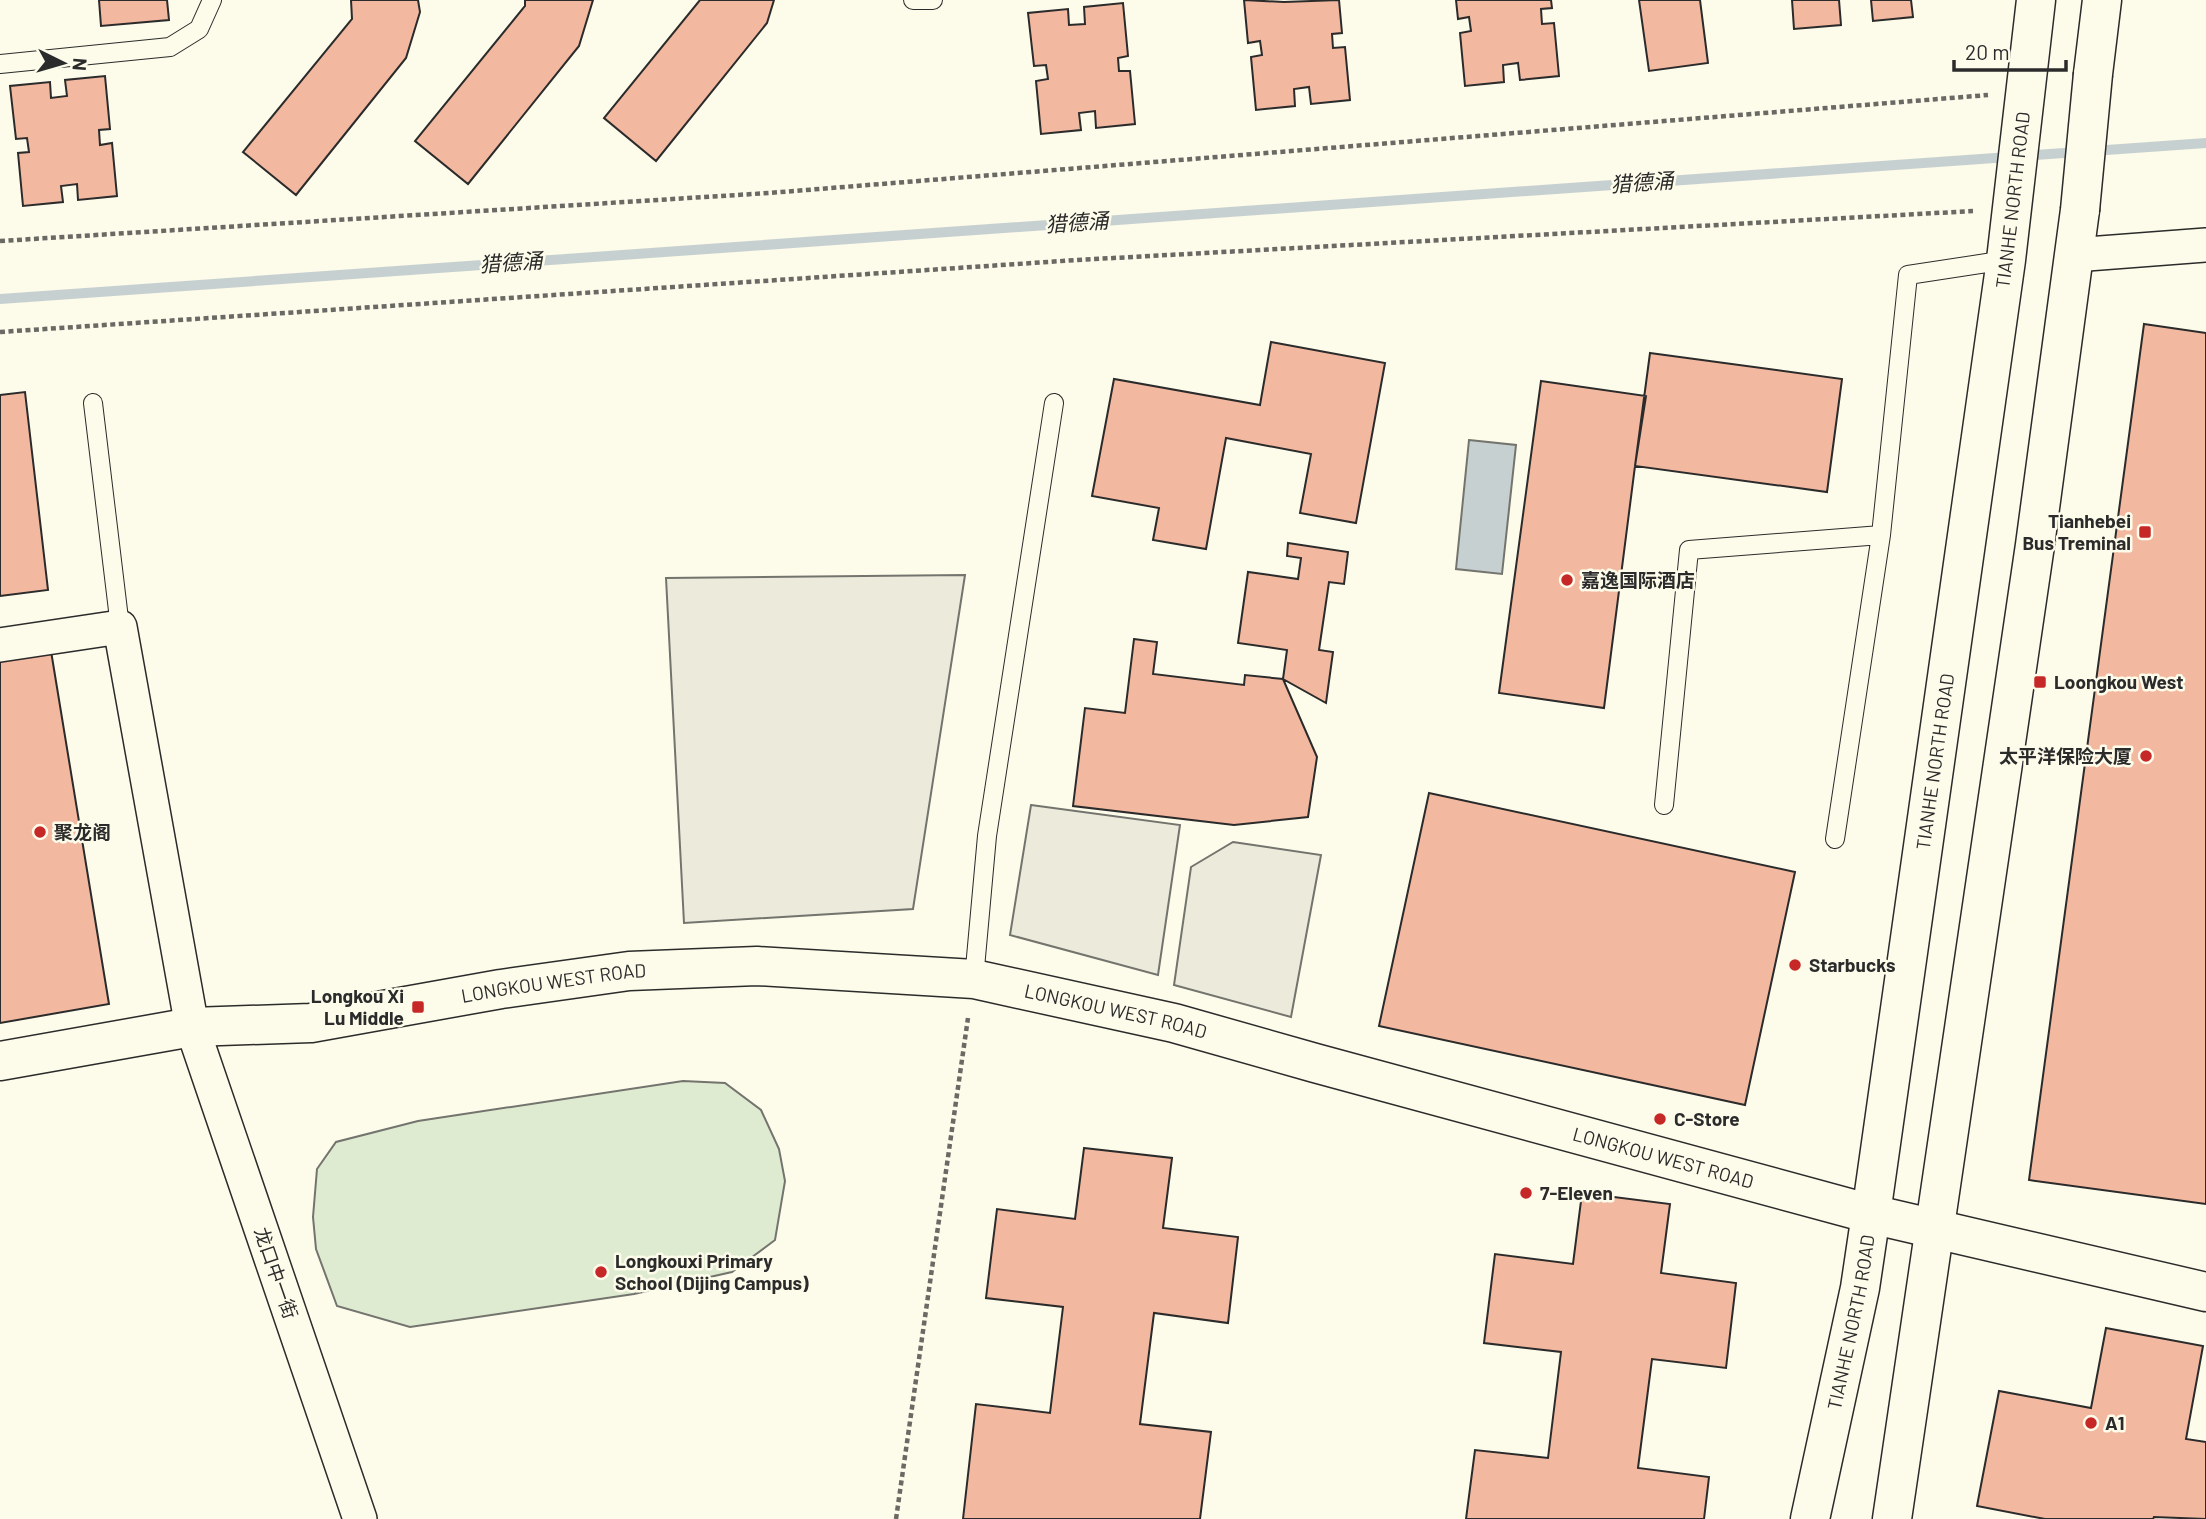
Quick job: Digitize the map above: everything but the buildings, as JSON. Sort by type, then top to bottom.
[{"type":"main road","name":"TIANHE NORTH ROAD","points":[[1810,1519],[1860,1288],[2006,260],[2036,0]]},
{"type":"main road","points":[[1892,1519],[2033,558],[2080,210],[2102,0]]},
{"type":"main road","name":"LONGKOU WEST ROAD","points":[[0,1062],[192,1027],[312,1023],[501,989],[629,971],[757,965],[974,979],[1174,1023],[1871,1214],[2206,1292]]},
{"type":"street","points":[[2074,255],[2206,245]]},
{"type":"street","points":[[0,645],[120,627]]},
{"type":"street","name":"龙口中一街","points":[[120,627],[192,1027],[360,1519]]},
{"type":"lane","points":[[0,64],[170,47],[199,29],[212,0]]},
{"type":"lane","points":[[913,0],[933,0]]},
{"type":"lane","points":[[1835,839],[1881,535],[1908,275],[2006,260]]},
{"type":"lane","points":[[93,403],[120,627]]},
{"type":"lane","points":[[974,979],[987,836],[1054,403]]},
{"type":"lane","points":[[1664,805],[1689,550],[1881,535]]},
{"type":"path","points":[[0,242],[769,193],[2027,92]]},
{"type":"path","points":[[0,332],[1077,260],[2013,208]]},
{"type":"path","points":[[895,1519],[974,979]]},
{"type":"green space","points":[[683,1081],[725,1083],[761,1110],[779,1149],[785,1181],[775,1240],[732,1272],[634,1294],[410,1327],[337,1306],[316,1249],[313,1217],[317,1169],[336,1142],[418,1121]]},
{"type":"shaded area","points":[[1469,440],[1516,445],[1502,574],[1456,569]]},
{"type":"shaded area","points":[[965,575],[913,909],[684,923],[666,578]]},
{"type":"shaded area","points":[[1031,805],[1180,825],[1158,975],[1010,935]]},
{"type":"shaded area","points":[[1233,842],[1321,855],[1291,1017],[1174,985],[1191,867]]},
{"type":"waterway","name":"猎德涌","points":[[0,299],[2206,143]]},
{"type":"place","name":"Tianhebei Bus Treminal","points":[[2145,532]]},
{"type":"place","name":"嘉逸国际酒店","points":[[1567,580]]},
{"type":"place","name":"Loongkou West","points":[[2040,682]]},
{"type":"place","name":"太平洋保险大厦","points":[[2146,756]]},
{"type":"place","name":"聚龙阁","points":[[40,832]]},
{"type":"place","name":"Starbucks","points":[[1795,965]]},
{"type":"place","name":"Longkou Xi Lu Middle","points":[[418,1007]]},
{"type":"place","name":"C-Store","points":[[1660,1119]]},
{"type":"place","name":"7-Eleven","points":[[1526,1193]]},
{"type":"place","name":"Longkouxi Primary School (Dijing Campus)","points":[[601,1272]]},
{"type":"place","name":"A1","points":[[2091,1423]]}]
